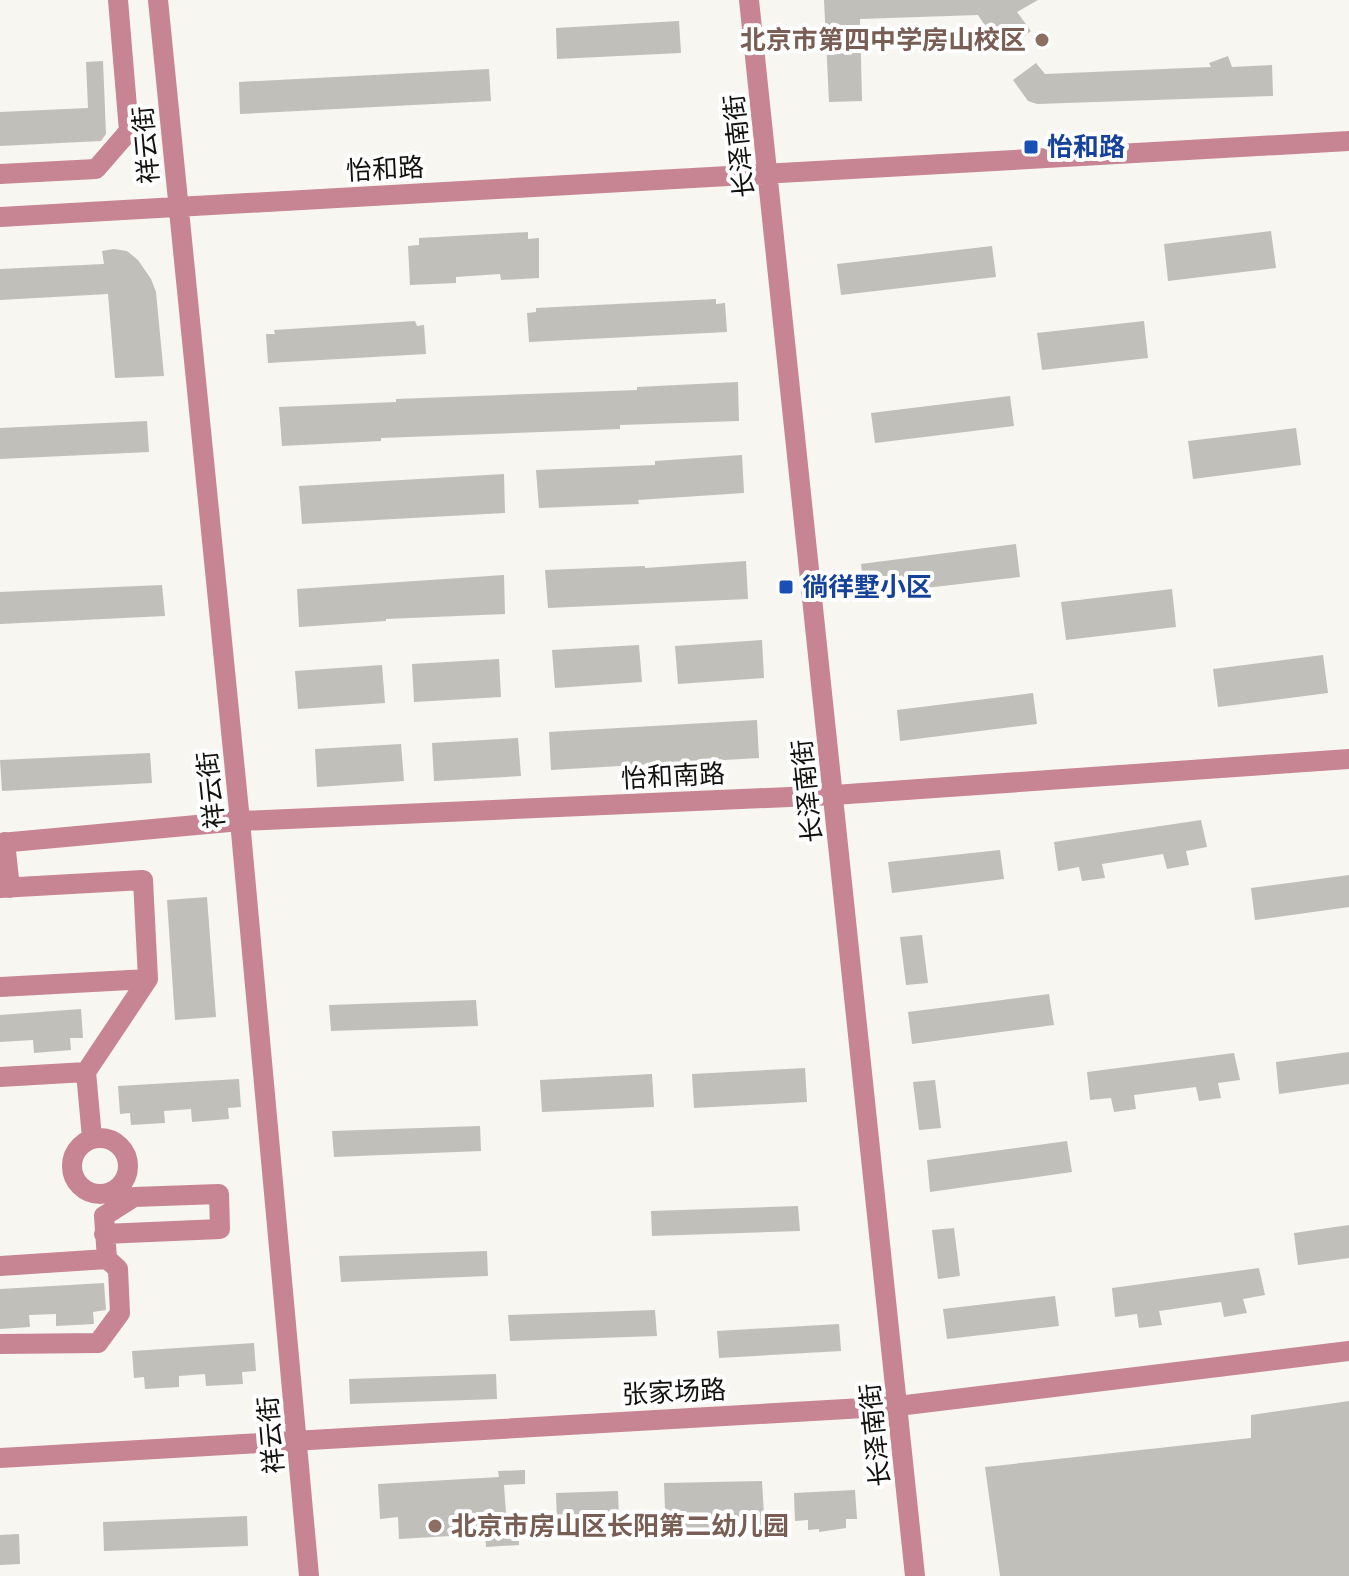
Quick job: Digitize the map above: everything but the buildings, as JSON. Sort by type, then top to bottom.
[{"type":"street","points":[[0,174],[96,169],[129,131],[118,0]]},
{"type":"street","name":"祥云街","points":[[158,0],[240,821],[309,1576]]},
{"type":"street","name":"长泽南街","points":[[749,0],[915,1576]]},
{"type":"street","name":"怡和路","points":[[0,217],[1349,141]]},
{"type":"street","name":"怡和南路","points":[[2,842],[240,821],[834,795],[1349,759]]},
{"type":"street","points":[[2,842],[5,888],[143,880],[148,979],[86,1072],[92,1138]]},
{"type":"street","points":[[0,987],[148,979]]},
{"type":"street","points":[[0,1077],[86,1072]]},
{"type":"street","points":[[0,1344],[98,1343],[120,1313],[118,1269],[107,1259],[104,1234],[104,1216],[112,1200],[123,1183],[127,1157],[123,1149],[110,1139],[92,1138],[76,1149],[71,1168],[74,1178],[88,1192],[112,1200],[219,1194],[220,1229],[104,1234]]},
{"type":"street","points":[[0,1266],[107,1259]]},
{"type":"street","name":"张家场路","points":[[0,1458],[898,1406],[1349,1351]]},
{"type":"place","name":"北京市第四中学房山校区","points":[[1042,40]]},
{"type":"place","name":"怡和路","points":[[1031,147]]},
{"type":"place","name":"徜徉墅小区","points":[[786,587]]},
{"type":"place","name":"北京市房山区长阳第二幼儿园","points":[[435,1526]]}]
